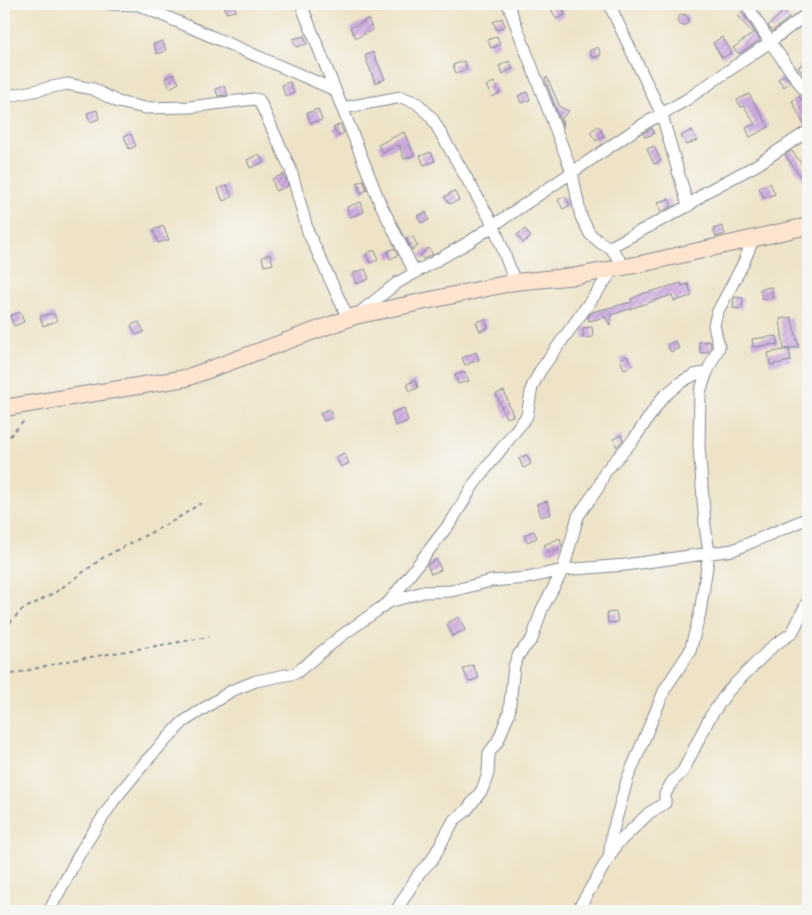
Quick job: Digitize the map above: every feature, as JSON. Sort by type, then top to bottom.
[{"type":"street","points":[[110,4],[139,5],[335,90]]},
{"type":"street","points":[[300,4],[380,203],[415,273]]},
{"type":"street","points":[[508,4],[572,172],[581,217],[590,234],[602,244],[610,247],[620,267]]},
{"type":"street","points":[[609,4],[662,115],[688,206]]},
{"type":"street","points":[[746,4],[770,42],[808,95]]},
{"type":"street","points":[[352,317],[415,273],[494,226],[642,125],[662,115],[770,42],[808,13]]},
{"type":"street","points":[[4,95],[9,96],[67,84],[93,89],[118,102],[145,108],[190,107],[259,100],[291,170],[308,232],[352,317]]},
{"type":"street","points":[[342,108],[401,97],[417,103],[432,118],[494,226],[515,282]]},
{"type":"street","points":[[610,247],[688,206],[706,192],[755,166],[808,131]]},
{"type":"street","points":[[4,408],[186,378],[352,317],[515,282],[576,276],[808,226]]},
{"type":"street","points":[[609,859],[612,834],[627,780],[665,689],[690,651],[700,613],[710,553],[704,525],[700,446],[700,392],[706,372],[718,347],[714,325],[717,313],[743,264],[754,238]]},
{"type":"street","points":[[49,911],[81,851],[114,800],[147,760],[183,722],[212,701],[231,691],[256,681],[280,678],[296,673],[341,636],[389,602],[527,416],[532,387],[540,371],[620,267]]},
{"type":"street","points":[[396,911],[420,872],[432,860],[454,820],[466,811],[482,790],[488,774],[489,753],[498,741],[509,713],[514,666],[519,654],[532,639],[542,610],[563,570],[578,516],[598,488],[605,472],[634,439],[662,398],[680,382],[694,375],[706,372]]},
{"type":"street","points":[[389,602],[423,592],[450,591],[491,581],[527,578],[563,570],[625,565],[733,550],[808,518]]},
{"type":"street","points":[[578,911],[618,844],[650,813],[665,803],[665,794],[672,782],[683,772],[710,717],[728,691],[773,646],[792,633],[808,601]]},
{"type":"path","points":[[4,442],[43,401]]},
{"type":"path","points":[[4,630],[22,610],[56,592],[104,557],[170,522],[201,503]]},
{"type":"path","points":[[4,676],[67,661],[209,637]]},
{"type":"building","points":[[224,4],[234,4],[236,11],[226,13]]},
{"type":"building","points":[[549,4],[560,4],[565,15],[556,19]]},
{"type":"building","points":[[784,11],[789,18],[772,31],[768,26]]},
{"type":"building","points":[[742,12],[760,40],[739,54],[733,48],[753,33],[737,16]]},
{"type":"building","points":[[681,15],[685,15],[688,20],[687,24],[681,25],[678,22],[678,18]]},
{"type":"building","points":[[502,18],[505,26],[497,30],[493,22]]},
{"type":"building","points":[[368,19],[373,30],[356,38],[350,28]]},
{"type":"building","points":[[304,36],[307,44],[296,47],[293,39]]},
{"type":"building","points":[[497,36],[500,45],[491,48],[488,40]]},
{"type":"building","points":[[722,37],[732,52],[722,58],[713,43]]},
{"type":"building","points":[[163,41],[166,51],[157,54],[153,44]]},
{"type":"building","points":[[598,47],[601,55],[593,58],[589,51]]},
{"type":"building","points":[[373,52],[385,79],[375,83],[365,56]]},
{"type":"building","points":[[464,61],[467,69],[456,73],[453,65]]},
{"type":"building","points":[[509,61],[513,68],[503,74],[499,66]]},
{"type":"building","points":[[808,61],[808,81],[798,67]]},
{"type":"building","points":[[174,74],[179,83],[170,88],[165,78]]},
{"type":"building","points":[[784,75],[790,82],[784,87],[778,79]]},
{"type":"building","points":[[547,77],[560,107],[569,111],[562,118],[563,128],[545,79]]},
{"type":"building","points":[[290,82],[294,93],[285,96],[282,85]]},
{"type":"building","points":[[494,82],[500,93],[492,97],[486,86]]},
{"type":"building","points":[[224,86],[228,95],[218,96],[215,89]]},
{"type":"building","points":[[527,92],[530,100],[521,103],[518,96]]},
{"type":"building","points":[[749,94],[769,127],[750,137],[746,128],[755,124],[744,106],[741,107],[737,100]]},
{"type":"building","points":[[799,96],[808,109],[808,124],[804,125],[792,101]]},
{"type":"building","points":[[318,109],[322,120],[311,123],[307,113]]},
{"type":"building","points":[[97,110],[99,119],[90,122],[87,113]]},
{"type":"building","points":[[340,124],[344,133],[338,136],[333,128]]},
{"type":"building","points":[[598,126],[604,136],[596,141],[590,132]]},
{"type":"building","points":[[652,128],[654,134],[645,137],[643,133]]},
{"type":"building","points":[[692,130],[697,140],[686,145],[681,136]]},
{"type":"building","points":[[404,132],[414,155],[404,159],[399,145],[383,153],[378,145]]},
{"type":"building","points":[[131,134],[136,146],[129,149],[124,136]]},
{"type":"building","points":[[654,146],[661,161],[654,164],[647,149]]},
{"type":"building","points":[[792,151],[808,173],[808,176],[803,180],[785,155]]},
{"type":"building","points":[[431,152],[435,161],[424,165],[420,156]]},
{"type":"building","points":[[259,154],[263,162],[250,168],[247,160]]},
{"type":"building","points":[[284,174],[288,186],[276,191],[272,179]]},
{"type":"building","points":[[363,180],[367,190],[361,193],[357,183]]},
{"type":"building","points":[[770,183],[775,194],[764,198],[759,188]]},
{"type":"building","points":[[227,185],[232,197],[223,201],[218,189]]},
{"type":"building","points":[[454,191],[459,200],[450,204],[444,197]]},
{"type":"building","points":[[565,196],[570,205],[563,209],[558,200]]},
{"type":"building","points":[[669,199],[672,206],[661,212],[658,202]]},
{"type":"building","points":[[361,202],[364,212],[350,217],[347,207]]},
{"type":"building","points":[[426,212],[429,220],[421,223],[417,216]]},
{"type":"building","points":[[163,226],[169,240],[158,243],[153,230]]},
{"type":"building","points":[[722,226],[725,234],[716,237],[713,229]]},
{"type":"building","points":[[525,229],[531,237],[523,243],[517,235]]},
{"type":"building","points":[[412,236],[418,246],[412,250],[406,239]]},
{"type":"building","points":[[394,248],[398,255],[390,259],[387,252]]},
{"type":"building","points":[[428,248],[433,254],[423,259],[420,255]]},
{"type":"building","points":[[375,251],[378,260],[370,263],[366,254]]},
{"type":"building","points":[[270,254],[273,264],[264,266],[262,257]]},
{"type":"building","points":[[365,269],[369,279],[356,284],[353,273]]},
{"type":"building","points":[[681,283],[682,286],[688,284],[692,296],[674,301],[672,295],[611,315],[610,325],[605,317],[589,321],[588,317],[592,312],[632,302],[631,299],[642,294]]},
{"type":"building","points":[[771,287],[773,297],[762,299],[760,289]]},
{"type":"building","points":[[734,297],[743,298],[742,309],[733,308]]},
{"type":"building","points":[[20,312],[24,322],[14,326],[10,316]]},
{"type":"building","points":[[53,313],[57,321],[43,326],[40,317]]},
{"type":"building","points":[[791,317],[799,347],[784,349],[780,319]]},
{"type":"building","points":[[485,319],[488,328],[480,331],[476,322]]},
{"type":"building","points":[[139,322],[144,332],[136,335],[131,325]]},
{"type":"building","points":[[592,327],[593,337],[583,338],[583,328]]},
{"type":"building","points":[[777,336],[778,344],[753,347],[752,339]]},
{"type":"building","points":[[675,341],[679,348],[671,352],[667,345]]},
{"type":"building","points":[[710,341],[711,346],[708,352],[700,353],[699,342]]},
{"type":"building","points":[[789,349],[791,361],[770,365],[768,353]]},
{"type":"building","points":[[476,352],[479,360],[465,365],[462,358]]},
{"type":"building","points":[[627,356],[632,366],[624,369],[620,359]]},
{"type":"building","points":[[465,372],[469,381],[458,384],[455,375]]},
{"type":"building","points":[[415,380],[418,388],[410,391],[407,384]]},
{"type":"building","points":[[504,391],[513,416],[506,418],[496,394]]},
{"type":"building","points":[[404,408],[408,421],[395,426],[391,413]]},
{"type":"building","points":[[329,409],[333,417],[324,421],[320,413]]},
{"type":"building","points":[[621,435],[623,440],[617,447],[613,439]]},
{"type":"building","points":[[344,453],[349,463],[341,467],[336,457]]},
{"type":"building","points":[[527,455],[531,464],[523,468],[519,458]]},
{"type":"building","points":[[547,501],[551,514],[541,517],[537,504]]},
{"type":"building","points":[[534,531],[537,538],[527,542],[524,535]]},
{"type":"building","points":[[560,538],[562,547],[548,553],[544,545]]},
{"type":"building","points":[[436,559],[441,570],[431,574],[427,565]]},
{"type":"building","points":[[616,612],[618,622],[608,623],[607,613]]},
{"type":"building","points":[[459,617],[465,630],[452,636],[447,623]]},
{"type":"building","points":[[473,665],[479,678],[469,682],[463,669]]}]
